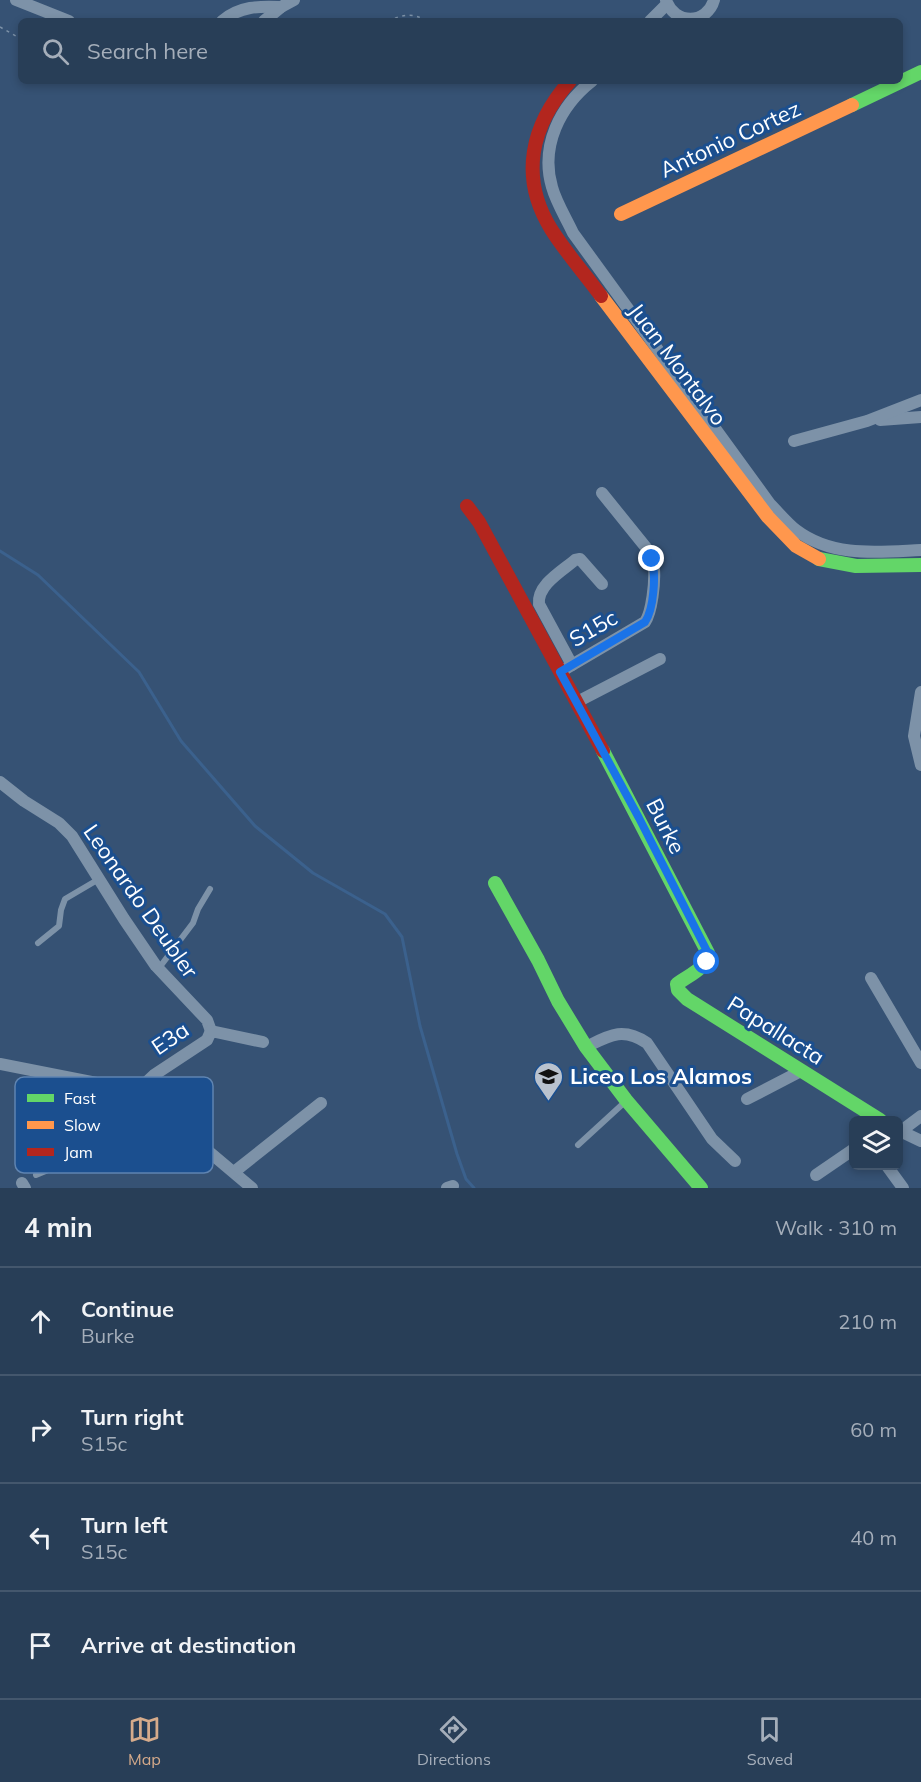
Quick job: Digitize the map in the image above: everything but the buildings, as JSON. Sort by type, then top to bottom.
[{"type":"street","points":[[16,0],[61,18]]},
{"type":"street","points":[[268,18],[294,0]]},
{"type":"street","points":[[698,18],[707,14],[714,0]]},
{"type":"street","points":[[653,18],[667,2],[676,18]]},
{"type":"street","points":[[226,18],[235,12],[253,6],[281,7]]},
{"type":"street","name":"Antonio Cortez","points":[[903,81],[921,72]]},
{"type":"street","name":"Juan Montalvo","points":[[567,84],[557,94],[543,116],[536,137],[532,169],[536,196],[551,229],[757,496],[770,504],[796,530],[827,547],[859,553],[921,550]]},
{"type":"street","name":"Juan Montalvo","points":[[589,84],[562,111],[554,129],[548,155],[551,186],[573,233],[757,496],[771,522],[794,544],[819,559],[857,566],[921,565]]},
{"type":"street","name":"Antonio Cortez","points":[[621,214],[896,84]]},
{"type":"street","points":[[794,441],[867,421],[921,400]]},
{"type":"street","points":[[867,421],[921,417]]},
{"type":"street","name":"S15c","points":[[566,668],[645,622],[650,612],[654,569],[652,559],[648,550],[602,493]]},
{"type":"street","name":"Burke","points":[[467,506],[479,522],[566,668],[578,702],[708,953],[707,962],[703,967],[682,979],[677,984],[678,990]]},
{"type":"street","points":[[566,668],[538,596],[543,588],[574,560],[580,559],[584,562],[602,584]]},
{"type":"street","points":[[578,702],[660,659]]},
{"type":"street","points":[[921,692],[914,736],[921,765]]},
{"type":"street","name":"Leonardo Deubler","points":[[0,782],[24,801],[59,823],[72,836],[158,968],[207,1020],[211,1030]]},
{"type":"street","points":[[495,884],[538,960],[558,1001],[586,1047],[626,1100],[701,1188]]},
{"type":"street","points":[[872,978],[921,1063]]},
{"type":"street","name":"Papallacta","points":[[678,990],[687,999],[873,1116]]},
{"type":"street","name":"E3a","points":[[152,1077],[207,1040],[211,1030],[263,1042]]},
{"type":"street","points":[[586,1047],[623,1032],[637,1035],[647,1042],[712,1139],[735,1161]]},
{"type":"street","points":[[0,1064],[66,1077]]},
{"type":"street","points":[[747,1099],[801,1071]]},
{"type":"street","points":[[234,1172],[321,1103]]},
{"type":"street","points":[[853,1104],[859,1116]]},
{"type":"street","points":[[903,1129],[921,1116]]},
{"type":"street","points":[[903,1132],[921,1141]]},
{"type":"street","points":[[816,1175],[849,1152]]},
{"type":"street","points":[[213,1155],[252,1188]]},
{"type":"street","points":[[890,1170],[903,1188]]},
{"type":"lane","points":[[38,943],[59,926],[65,899],[100,879]]},
{"type":"lane","points":[[158,968],[193,923],[210,889]]},
{"type":"lane","points":[[578,1145],[626,1100]]},
{"type":"lane","points":[[36,1175],[41,1173]]},
{"type":"path","points":[[396,18],[404,15],[422,18]]},
{"type":"path","points":[[0,27],[18,37]]},
{"type":"waterway","points":[[0,551],[38,575],[139,672],[181,741],[255,826],[313,873],[385,914],[402,937],[420,1026],[457,1154],[466,1179],[474,1188]]},
{"type":"traffic: fast","points":[[903,81],[921,72]]},
{"type":"traffic: fast","points":[[852,105],[896,84]]},
{"type":"traffic: fast","points":[[819,559],[856,566],[921,565]]},
{"type":"traffic: fast","points":[[603,751],[708,953],[700,968],[677,984],[678,990],[687,999],[874,1116]]},
{"type":"traffic: fast","points":[[495,883],[558,1001],[586,1047],[626,1100],[701,1188]]},
{"type":"traffic: slow","points":[[621,214],[852,105]]},
{"type":"traffic: slow","points":[[601,296],[768,517],[796,546],[819,559]]},
{"type":"traffic: jam","points":[[568,84],[546,115],[538,133],[534,152],[535,190],[541,210],[551,229],[601,296]]},
{"type":"traffic: jam","points":[[467,506],[479,522],[603,751]]},
{"type":"place","name":"Liceo Los Alamos","points":[[549,1102]]},
{"type":"route","points":[[652,559],[654,569],[650,612],[645,622],[560,672],[578,702],[708,953],[707,962]]}]
